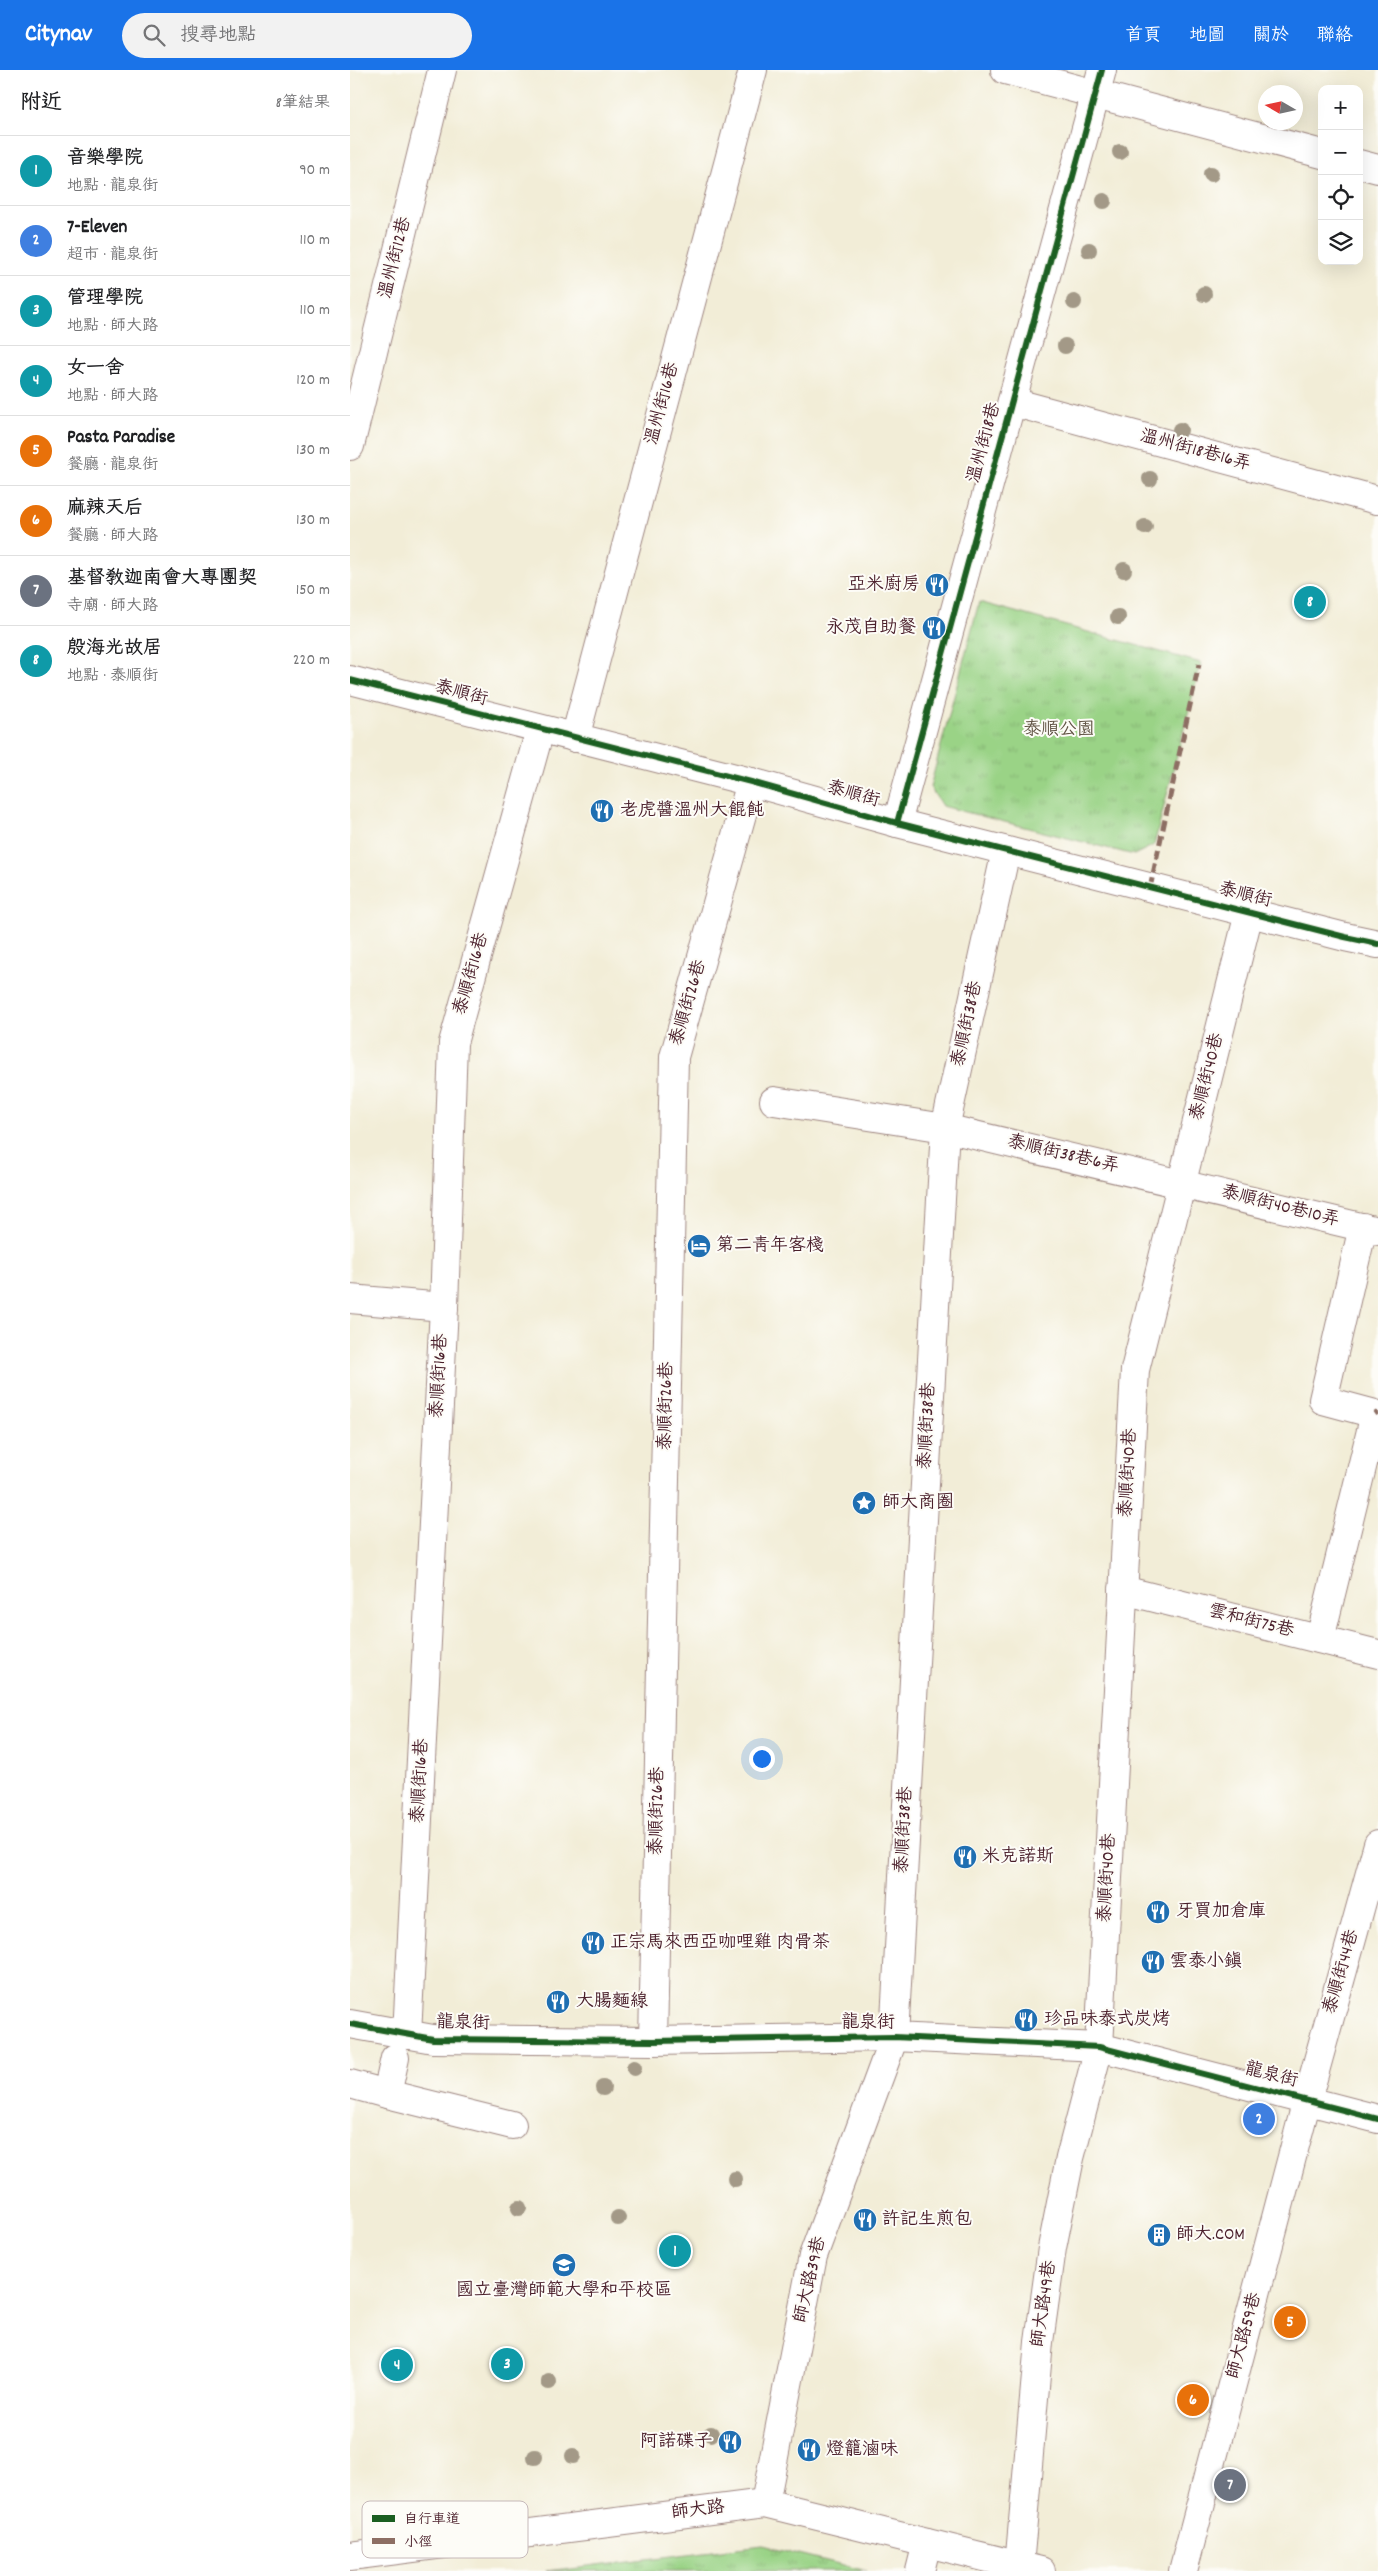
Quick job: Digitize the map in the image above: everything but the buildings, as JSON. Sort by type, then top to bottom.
[{"type":"street","name":"溫州街12巷","points":[[350,446],[442,70]]},
{"type":"street","name":"溫州街16巷","points":[[575,738],[753,70]]},
{"type":"street","points":[[1005,70],[1098,82],[1318,153]]},
{"type":"street","name":"溫州街18巷","points":[[897,823],[1098,82]]},
{"type":"street","points":[[1363,165],[1378,169]]},
{"type":"street","name":"溫州街18巷16弄","points":[[1012,402],[1377,500]]},
{"type":"street","name":"泰順街","points":[[350,680],[540,730],[751,782],[1006,851],[1378,944]]},
{"type":"street","name":"泰順街16巷","points":[[388,2094],[401,2046],[444,1307],[453,1043],[540,730]]},
{"type":"street","name":"泰順街26巷","points":[[653,2041],[674,1057],[751,782]]},
{"type":"street","name":"泰順街38巷","points":[[894,2037],[945,1128],[1006,851]]},
{"type":"street","name":"泰順街40巷","points":[[1099,2047],[1135,1370],[1249,913]]},
{"type":"street","name":"泰順街38巷6弄","points":[[774,1101],[945,1128],[1182,1183]]},
{"type":"street","name":"泰順街40巷10弄","points":[[1182,1183],[1371,1229]]},
{"type":"street","points":[[1320,1639],[1375,1414],[1324,1400],[1371,1229]]},
{"type":"street","points":[[350,1299],[444,1307]]},
{"type":"street","name":"雲和街75巷","points":[[1123,1590],[1378,1654]]},
{"type":"street","name":"泰順街44巷","points":[[1307,2100],[1378,1844]]},
{"type":"street","name":"龍泉街","points":[[350,2024],[401,2046],[433,2039],[653,2041],[894,2037],[1099,2047],[1378,2119]]},
{"type":"street","name":"師大路39巷","points":[[765,2503],[813,2256],[894,2037]]},
{"type":"street","name":"師大路49巷","points":[[1030,2568],[1039,2342],[1052,2248],[1070,2158],[1099,2047]]},
{"type":"street","points":[[350,2084],[512,2125]]},
{"type":"street","name":"師大路59巷","points":[[1183,2571],[1307,2100]]},
{"type":"street","name":"師大路","points":[[528,2533],[765,2503],[1030,2568]]},
{"type":"street","points":[[920,2571],[926,2543]]},
{"type":"street","points":[[350,2566],[362,2571]]},
{"type":"green space","name":"泰順公園","points":[[979,602],[1201,663],[1154,845],[1134,855],[942,806],[930,787]]},
{"type":"green space","points":[[763,2545],[867,2571],[546,2571]]},
{"type":"marked path","points":[[1150,888],[1199,664]]},
{"type":"cycle path","points":[[897,823],[1102,70]]},
{"type":"cycle path","points":[[350,680],[751,782],[897,823],[1378,944]]},
{"type":"cycle path","points":[[350,2024],[433,2039],[653,2041],[894,2037],[1099,2047],[1378,2119]]},
{"type":"place","name":"亞米廚房","points":[[937,585]]},
{"type":"place","name":"殷海光故居","points":[[1310,602]]},
{"type":"place","name":"永茂自助餐","points":[[934,628]]},
{"type":"place","name":"老虎醬溫州大餛飩","points":[[602,811]]},
{"type":"place","name":"第二青年客棧","points":[[699,1246]]},
{"type":"place","name":"師大商圈","points":[[864,1503]]},
{"type":"place","name":"米克諾斯","points":[[965,1857]]},
{"type":"place","name":"牙買加倉庫","points":[[1158,1912]]},
{"type":"place","name":"正宗馬來西亞咖哩雞 肉骨茶","points":[[593,1943]]},
{"type":"place","name":"雲泰小鎮","points":[[1153,1962]]},
{"type":"place","name":"大腸麵線","points":[[558,2002]]},
{"type":"place","name":"珍品味泰式炭烤","points":[[1026,2020]]},
{"type":"place","name":"7-Eleven","points":[[1259,2119]]},
{"type":"place","name":"許記生煎包","points":[[865,2220]]},
{"type":"place","name":"師大.COM","points":[[1159,2235]]},
{"type":"place","name":"音樂學院","points":[[675,2251]]},
{"type":"place","name":"國立臺灣師範大學和平校區","points":[[564,2265]]},
{"type":"place","name":"Pasta Paradise","points":[[1290,2322]]},
{"type":"place","name":"管理學院","points":[[507,2364]]},
{"type":"place","name":"女一舍","points":[[397,2365]]},
{"type":"place","name":"麻辣天后","points":[[1193,2400]]},
{"type":"place","name":"阿諾碟子","points":[[730,2442]]},
{"type":"place","name":"燈籠滷味","points":[[809,2450]]},
{"type":"place","name":"基督教迦南會大專團契","points":[[1230,2485]]}]
